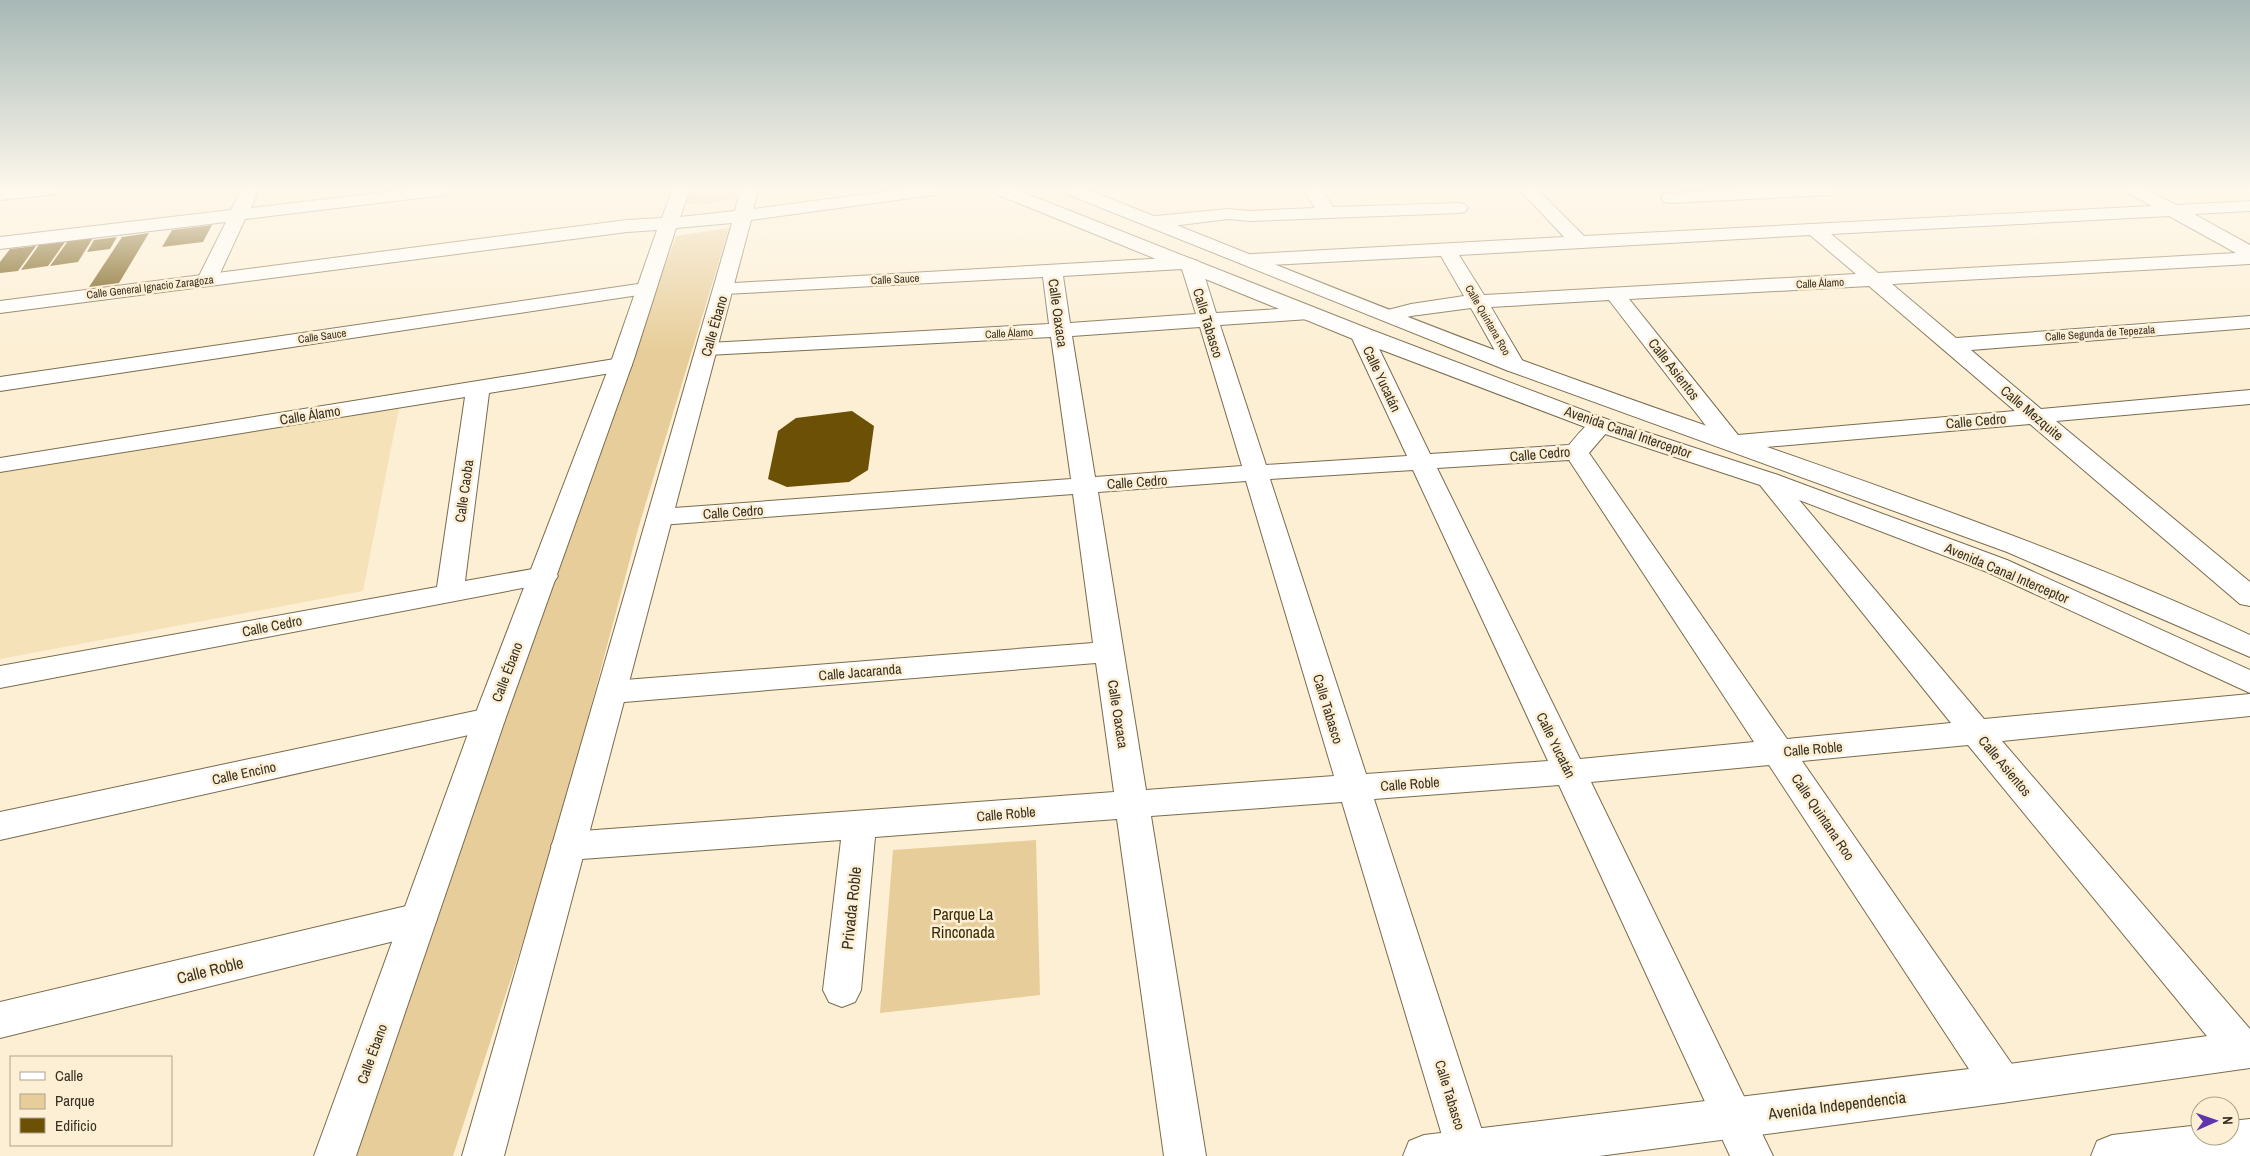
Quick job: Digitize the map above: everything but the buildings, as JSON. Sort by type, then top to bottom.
[{"type":"street","points":[[207,280],[224,244]]},
{"type":"street","name":"Calle General Ignacio Zaragoza","points":[[0,306],[487,244]]},
{"type":"street","name":"Calle Ébano","points":[[335,1156],[489,720],[544,576],[662,244]]},
{"type":"street","name":"Calle Ébano","points":[[483,1156],[725,288],[735,244]]},
{"type":"street","name":"Avenida Canal Interceptor","points":[[1157,244],[1195,257],[1252,260],[1514,365],[2016,546],[2193,620],[2250,646]]},
{"type":"street","name":"Avenida Canal Interceptor","points":[[1180,244],[1195,257],[1240,285],[1361,334],[1601,425],[1769,480],[1997,566],[2250,682]]},
{"type":"street","points":[[1195,257],[1203,244]]},
{"type":"street","points":[[1252,260],[1547,244]]},
{"type":"street","name":"Calle Mezquite","points":[[1831,244],[2250,597]]},
{"type":"street","points":[[2235,244],[2250,252]]},
{"type":"street","name":"Calle Quintana Roo","points":[[1447,250],[1514,365]]},
{"type":"street","name":"Calle Sauce","points":[[725,288],[1052,271],[1195,257]]},
{"type":"street","name":"Calle Tabasco","points":[[1195,257],[1206,320],[1468,1152]]},
{"type":"street","name":"Calle Álamo","points":[[1240,285],[1284,295],[1372,322],[1391,315],[1436,305],[2250,258]]},
{"type":"street","name":"Calle Oaxaca","points":[[1052,271],[1185,1156]]},
{"type":"street","name":"Calle Sauce","points":[[0,384],[645,289]]},
{"type":"street","name":"Calle Asientos","points":[[1615,295],[1732,443]]},
{"type":"street","name":"Calle Álamo","points":[[708,349],[1060,330],[1310,313]]},
{"type":"street","name":"Calle Segunda de Tepezala","points":[[1951,344],[2250,322]]},
{"type":"street","name":"Calle Yucatán","points":[[1361,334],[1420,463],[1570,772],[1752,1156]]},
{"type":"street","points":[[1397,347],[1396,343],[1402,338],[1414,337],[1514,365]]},
{"type":"street","name":"Calle Álamo","points":[[0,465],[620,365]]},
{"type":"street","name":"Calle Caoba","points":[[450,592],[478,389]]},
{"type":"street","name":"Calle Cedro","points":[[1732,443],[2250,397]]},
{"type":"street","name":"Calle Cedro","points":[[660,517],[1254,473],[1576,452],[1601,425]]},
{"type":"street","name":"Calle Quintana Roo","points":[[1576,452],[2002,1084]]},
{"type":"street","name":"Calle Asientos","points":[[1769,480],[1977,733],[2247,1050]]},
{"type":"street","name":"Calle Cedro","points":[[0,677],[544,576]]},
{"type":"street","name":"Calle Jacaranda","points":[[612,692],[1109,652]]},
{"type":"street","name":"Calle Roble","points":[[568,846],[1570,772],[2250,705]]},
{"type":"street","name":"Calle Encino","points":[[0,826],[489,720]]},
{"type":"street","name":"Privada Roble","points":[[842,990],[859,826]]},
{"type":"street","name":"Calle Roble","points":[[0,1020],[419,919]]},
{"type":"street","name":"Avenida Independencia","points":[[1424,1156],[2002,1084],[2247,1050]]},
{"type":"street","points":[[2112,1156],[2250,1140]]},
{"type":"shaded area","points":[[399,408],[363,591],[0,659],[0,473]]},
{"type":"green space","points":[[673,244],[724,244],[638,529],[554,846],[453,1156],[354,1156],[426,926]]},
{"type":"green space","name":"Parque La Rinconada","points":[[1036,840],[1040,995],[880,1013],[893,850]]}]
